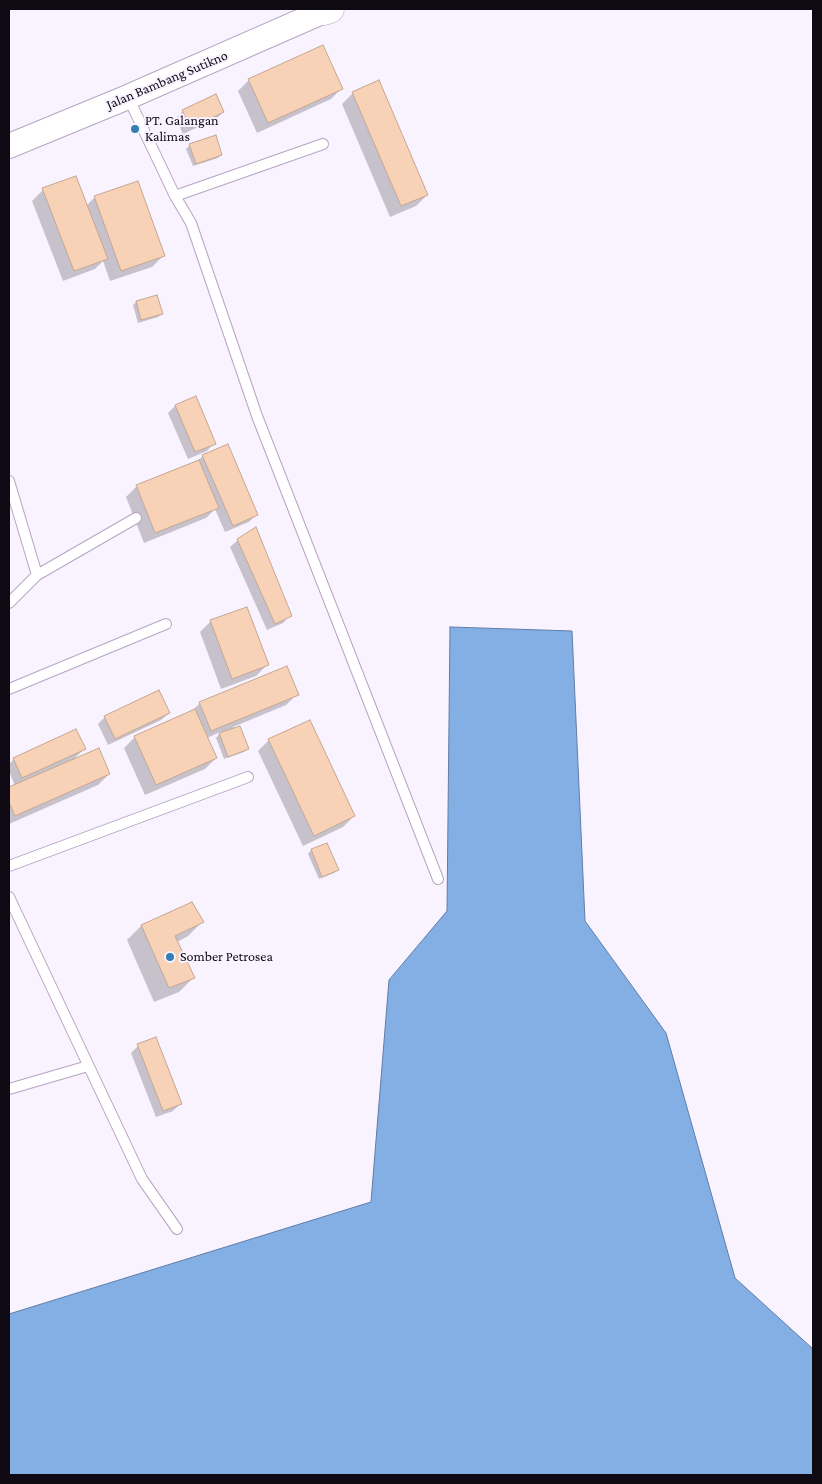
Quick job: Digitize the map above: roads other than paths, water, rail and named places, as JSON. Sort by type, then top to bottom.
[{"type":"street","name":"Jalan Bambang Sutikno","points":[[9,146],[128,97],[327,10]]},
{"type":"lane","points":[[128,97],[175,196],[191,223],[257,416],[438,879]]},
{"type":"lane","points":[[175,196],[323,144]]},
{"type":"lane","points":[[9,481],[37,575]]},
{"type":"lane","points":[[9,603],[37,575],[136,518]]},
{"type":"lane","points":[[9,689],[166,624]]},
{"type":"lane","points":[[9,866],[248,777]]},
{"type":"lane","points":[[9,898],[142,1179],[177,1229]]},
{"type":"lane","points":[[9,1089],[88,1066]]},
{"type":"water","points":[[450,627],[572,631],[585,921],[666,1033],[735,1278],[813,1349],[813,1475],[9,1475],[9,1314],[371,1202],[389,980],[447,911]]},
{"type":"place","name":"PT. Galangan Kalimas","points":[[135,129]]},
{"type":"place","name":"Somber Petrosea","points":[[170,957]]}]
